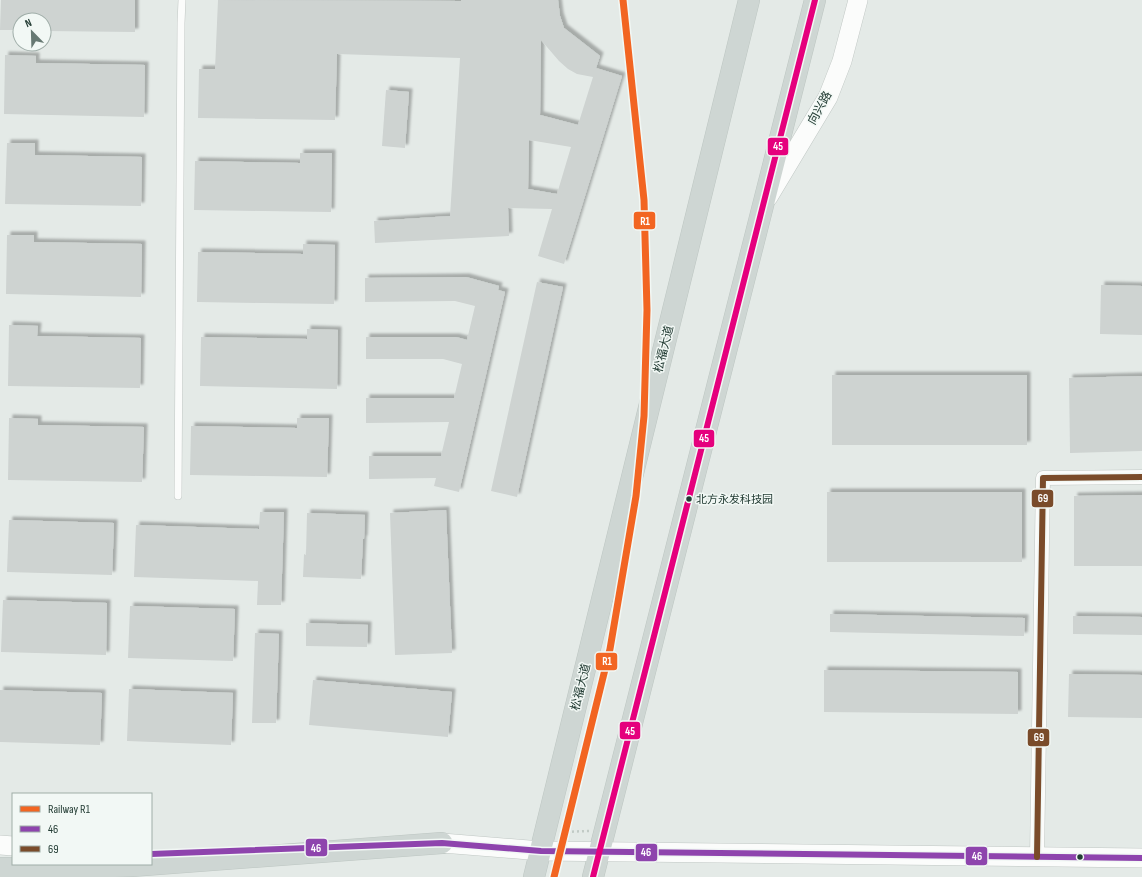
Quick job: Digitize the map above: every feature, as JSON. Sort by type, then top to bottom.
[{"type":"main road","name":"松福大道","points":[[738,0],[742,31]]},
{"type":"main road","name":"松福大道","points":[[534,877],[749,0]]},
{"type":"main road","points":[[593,877],[815,0]]},
{"type":"main road","name":"向兴路","points":[[762,207],[828,97],[842,61],[858,0]]},
{"type":"main road","points":[[152,865],[442,843]]},
{"type":"main road","points":[[152,854],[442,843],[540,851],[1142,858]]},
{"type":"main road","points":[[0,845],[12,846]]},
{"type":"main road","points":[[0,868],[62,868],[145,865]]},
{"type":"street","points":[[1037,857],[1042,478],[1142,477]]},
{"type":"lane","points":[[178,496],[182,0]]},
{"type":"building","points":[[1,0],[135,0],[135,32],[52,31],[52,12],[12,12],[12,30],[0,30]]},
{"type":"building","points":[[218,0],[558,0],[560,16],[564,28],[600,56],[596,68],[622,76],[564,264],[538,256],[552,209],[508,208],[509,236],[375,243],[374,221],[450,216],[460,58],[337,54],[335,120],[198,118],[199,69],[215,69]],"holes":[[[541,40],[568,69],[577,74],[593,77],[578,125],[540,115]],[[529,140],[571,147],[557,194],[528,189]]]},
{"type":"building","points":[[5,55],[36,56],[36,63],[145,65],[144,117],[4,114]]},
{"type":"building","points":[[386,90],[409,92],[405,148],[382,146]]},
{"type":"building","points":[[7,143],[35,143],[35,155],[142,157],[141,206],[5,204]]},
{"type":"building","points":[[300,153],[332,153],[331,212],[194,210],[195,161],[300,163]]},
{"type":"building","points":[[7,235],[34,235],[34,242],[142,244],[141,297],[6,294]]},
{"type":"building","points":[[303,244],[335,245],[334,304],[197,302],[198,252],[303,254]]},
{"type":"building","points":[[466,277],[499,286],[498,290],[505,292],[459,492],[434,486],[436,478],[369,479],[369,456],[441,456],[449,422],[366,423],[366,398],[454,398],[462,364],[443,359],[366,359],[366,337],[456,337],[467,340],[475,306],[455,301],[365,302],[365,278]]},
{"type":"building","points":[[537,282],[563,287],[517,497],[491,491]]},
{"type":"building","points":[[1101,285],[1142,286],[1142,335],[1100,334]]},
{"type":"building","points":[[9,325],[38,326],[37,336],[141,338],[140,388],[8,386]]},
{"type":"building","points":[[307,329],[338,330],[337,389],[200,386],[201,337],[307,339]]},
{"type":"building","points":[[832,375],[1027,375],[1027,445],[832,445]]},
{"type":"building","points":[[1142,376],[1142,451],[1070,453],[1069,378]]},
{"type":"building","points":[[9,418],[38,419],[38,425],[144,427],[142,482],[8,480]]},
{"type":"building","points":[[297,418],[329,418],[327,477],[190,475],[191,426],[297,428]]},
{"type":"building","points":[[827,492],[1022,492],[1022,562],[827,562]]},
{"type":"building","points":[[1142,495],[1142,566],[1074,566],[1074,496]]},
{"type":"building","points":[[446,510],[452,653],[395,655],[390,513]]},
{"type":"building","points":[[260,512],[284,512],[281,605],[257,605],[258,581],[134,577],[136,525],[259,529]]},
{"type":"building","points":[[307,513],[365,515],[361,579],[303,577],[304,554],[306,555]]},
{"type":"building","points":[[9,520],[114,523],[112,575],[7,572]]},
{"type":"building","points":[[3,600],[107,603],[106,655],[1,652]]},
{"type":"building","points":[[130,606],[235,609],[233,661],[128,658]]},
{"type":"building","points":[[830,614],[1025,618],[1024,636],[830,632]]},
{"type":"building","points":[[1073,616],[1142,617],[1142,635],[1073,634]]},
{"type":"building","points":[[306,623],[368,625],[367,647],[306,646]]},
{"type":"building","points":[[255,633],[279,634],[276,723],[252,723]]},
{"type":"building","points":[[824,670],[1018,672],[1018,714],[824,712]]},
{"type":"building","points":[[1069,674],[1142,675],[1142,718],[1068,717]]},
{"type":"building","points":[[313,680],[452,692],[448,737],[309,725]]},
{"type":"building","points":[[129,689],[233,693],[231,745],[127,741]]},
{"type":"building","points":[[0,690],[102,693],[100,745],[0,742]]},
{"type":"rail line","name":"R1","points":[[554,877],[610,649],[636,496],[644,416],[647,310],[644,200],[623,0]]},
{"type":"transit line","name":"45","points":[[593,877],[815,0]]},
{"type":"transit line","name":"69","points":[[1037,857],[1043,478],[1142,477]]},
{"type":"transit line","name":"46","points":[[152,854],[442,843],[541,851],[1142,858]]},
{"type":"place","name":"北方永发科技园","points":[[689,499]]}]
